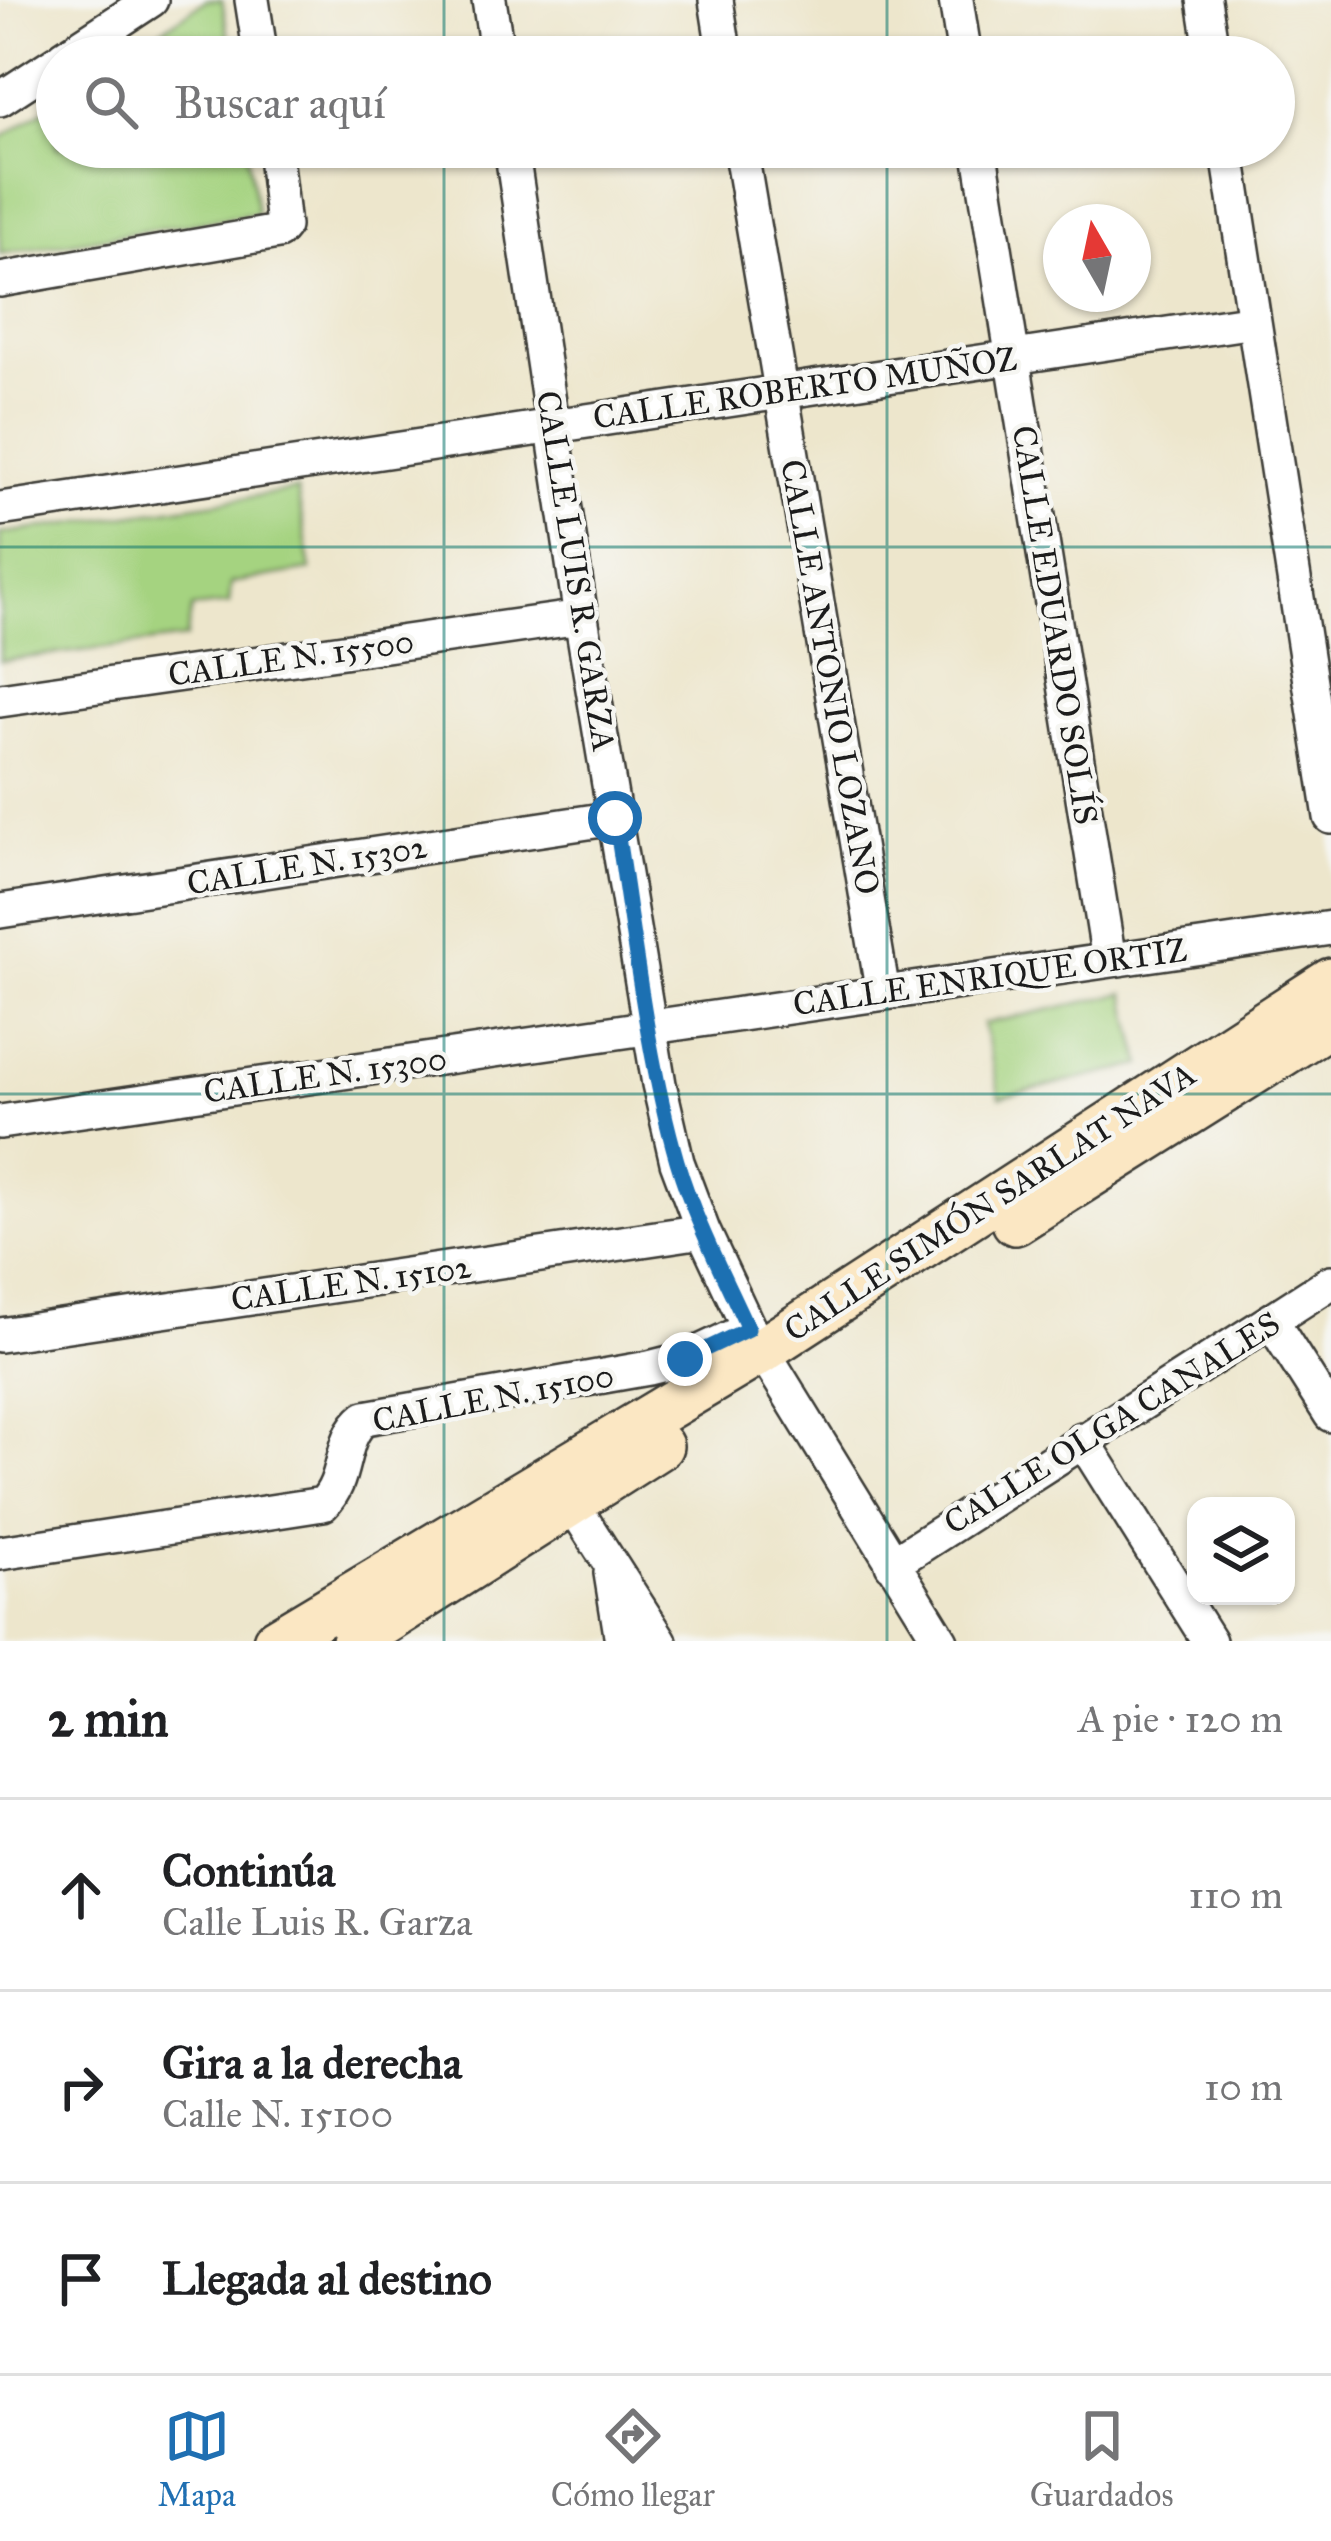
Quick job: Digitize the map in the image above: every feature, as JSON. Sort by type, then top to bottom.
[{"type":"street","points":[[96,36],[151,0]]},
{"type":"street","points":[[252,0],[258,36]]},
{"type":"street","points":[[489,0],[495,36]]},
{"type":"street","points":[[716,0],[722,36]]},
{"type":"street","points":[[956,0],[962,36]]},
{"type":"street","points":[[1204,0],[1210,36]]},
{"type":"street","points":[[0,99],[36,75]]},
{"type":"street","points":[[0,280],[278,232],[283,226],[283,204],[277,168]]},
{"type":"street","name":"CALLE LUIS R. GARZA","points":[[514,168],[581,617],[677,1162],[703,1231],[762,1351],[941,1641]]},
{"type":"street","name":"CALLE ANTONIO LOZANO","points":[[744,168],[883,993]]},
{"type":"street","name":"CALLE EDUARDO SOLÍS","points":[[982,168],[1109,960]]},
{"type":"street","points":[[1229,168],[1331,817]]},
{"type":"street","name":"CALLE ROBERTO MUÑOZ","points":[[0,509],[1254,321]]},
{"type":"street","name":"CALLE N. 15500","points":[[0,700],[581,617]]},
{"type":"street","name":"CALLE N. 15302","points":[[0,911],[615,818]]},
{"type":"street","name":"CALLE ENRIQUE ORTIZ","points":[[650,1027],[1331,928]]},
{"type":"street","name":"CALLE SIMÓN SARLAT NAVA","points":[[374,1635],[571,1502],[762,1351],[1331,981]]},
{"type":"street","name":"CALLE SIMÓN SARLAT NAVA","points":[[276,1641],[762,1351],[1331,1022]]},
{"type":"street","name":"CALLE N. 15300","points":[[0,1122],[650,1027]]},
{"type":"street","name":"CALLE N. 15102","points":[[0,1335],[703,1231]]},
{"type":"street","name":"CALLE OLGA CANALES","points":[[892,1564],[1331,1282]]},
{"type":"street","points":[[1272,1322],[1331,1415]]},
{"type":"street","name":"CALLE N. 15100","points":[[0,1553],[323,1504],[338,1486],[354,1427],[365,1418],[649,1368],[702,1352],[762,1351]]},
{"type":"street","points":[[1082,1439],[1208,1641]]},
{"type":"street","points":[[571,1502],[660,1641]]},
{"type":"street","points":[[609,1560],[622,1641]]},
{"type":"green space","points":[[206,0],[222,0],[228,36],[153,36]]},
{"type":"green space","points":[[36,115],[36,168],[250,168],[257,213],[0,254],[0,139]]},
{"type":"green space","points":[[297,490],[311,570],[231,583],[229,604],[192,608],[186,638],[0,661],[0,534]]},
{"type":"green space","points":[[1125,993],[1142,1065],[1000,1097],[983,1024]]},
{"type":"route","points":[[615,818],[659,1084],[677,1162],[748,1329],[685,1359]]}]
